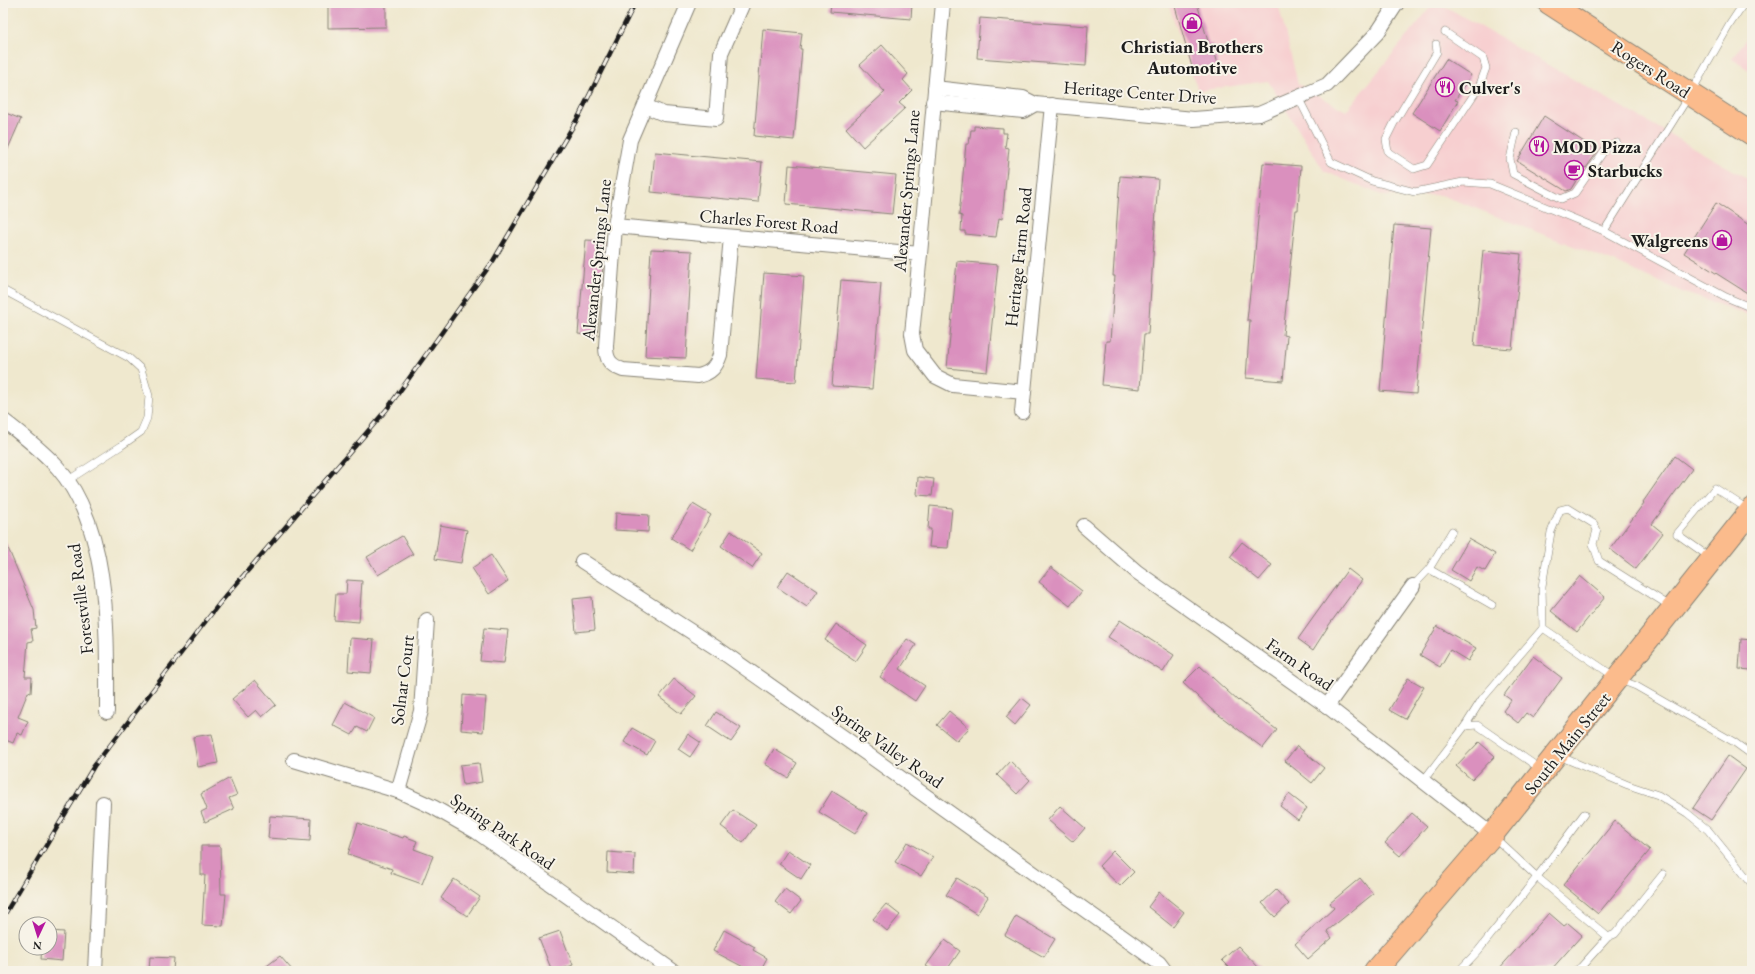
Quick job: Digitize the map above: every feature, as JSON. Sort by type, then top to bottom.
[{"type":"main road","name":"Rogers Road","points":[[1549,3],[1752,134]]},
{"type":"main road","name":"South Main Street","points":[[1376,971],[1492,835],[1713,560],[1751,510]]},
{"type":"street","name":"Alexander Springs Lane","points":[[689,3],[630,140],[615,226],[606,356],[614,367],[623,370],[698,376],[708,373],[717,365],[720,355],[731,237]]},
{"type":"street","points":[[645,106],[664,114],[716,119],[721,53],[743,3]]},
{"type":"street","name":"Alexander Springs Lane","points":[[943,3],[912,334],[916,350],[935,376],[953,385],[1024,392]]},
{"type":"street","name":"Heritage Center Drive","points":[[1052,105],[1194,119],[1259,114],[1327,85],[1378,32],[1397,3]]},
{"type":"street","name":"Alexander Springs Lane","points":[[934,95],[1023,111],[1035,104],[1052,105]]},
{"type":"street","name":"Heritage Farm Road","points":[[1022,412],[1052,105]]},
{"type":"street","name":"Charles Forest Road","points":[[615,226],[920,254]]},
{"type":"street","name":"Forestville Road","points":[[3,420],[28,440],[58,468],[84,508],[97,552],[106,630],[107,712]]},
{"type":"street","name":"Farm Road","points":[[1084,526],[1137,572],[1327,706],[1492,835]]},
{"type":"street","name":"Spring Valley Road","points":[[582,561],[721,651],[1159,963],[1165,971]]},
{"type":"street","points":[[1327,706],[1413,586]]},
{"type":"street","name":"Solnar Court","points":[[398,791],[421,711],[428,620]]},
{"type":"street","name":"Spring Park Road","points":[[294,760],[398,791],[433,807],[477,832],[673,971]]},
{"type":"street","points":[[95,971],[103,803]]},
{"type":"lane","points":[[1604,231],[1690,94],[1730,24],[1744,3]]},
{"type":"lane","points":[[1436,44],[1437,52],[1386,139],[1388,152],[1414,168],[1427,165],[1479,86],[1486,68],[1483,58],[1445,32]]},
{"type":"lane","points":[[1298,97],[1332,162],[1372,181],[1415,192],[1463,182],[1490,184],[1604,231],[1726,297],[1752,308]]},
{"type":"lane","points":[[1516,132],[1510,159],[1513,174],[1561,199],[1575,193],[1606,148],[1617,143]]},
{"type":"lane","points":[[3,290],[129,358],[141,369],[149,396],[147,418],[141,432],[67,481]]},
{"type":"lane","points":[[1713,560],[1677,534],[1714,488],[1751,510]]},
{"type":"lane","points":[[1423,781],[1465,726],[1482,699],[1543,628],[1542,587],[1551,532],[1560,510],[1568,508],[1594,524],[1597,530],[1593,544],[1598,561],[1674,608]]},
{"type":"lane","points":[[1413,586],[1428,569],[1452,531]]},
{"type":"lane","points":[[1428,569],[1492,605]]},
{"type":"lane","points":[[1543,628],[1618,679],[1642,690],[1734,742],[1752,755]]},
{"type":"lane","points":[[1465,726],[1477,725],[1543,772]]},
{"type":"lane","points":[[1557,755],[1628,785],[1658,795],[1687,813],[1708,830],[1752,884]]},
{"type":"lane","points":[[1459,971],[1478,952],[1584,814]]},
{"type":"lane","points":[[1492,835],[1537,877],[1608,936]]},
{"type":"lane","points":[[1575,971],[1608,936],[1615,934],[1663,874]]},
{"type":"shaded area","points":[[1168,3],[1278,3],[1298,84],[1346,111],[1434,3],[1439,3],[1752,181],[1752,316],[1682,292],[1612,261],[1441,195],[1384,196],[1324,171],[1268,81],[1198,91]]},
{"type":"shaded area","points":[[1752,30],[1752,72],[1732,59]]},
{"type":"building","points":[[328,3],[386,3],[386,27],[328,28]]},
{"type":"building","points":[[831,3],[912,3],[911,19],[830,12]]},
{"type":"building","name":"Christian Brothers Automotive","points":[[1174,3],[1197,3],[1209,45],[1212,44],[1219,67],[1194,74]]},
{"type":"building","points":[[980,18],[1088,26],[1086,66],[977,58]]},
{"type":"building","points":[[763,29],[802,33],[794,140],[754,136]]},
{"type":"building","points":[[882,45],[908,74],[903,80],[912,90],[899,103],[905,108],[863,147],[846,128],[885,92],[860,65]]},
{"type":"building","name":"Culver's","points":[[1446,59],[1471,75],[1455,100],[1458,101],[1440,131],[1412,113]]},
{"type":"building","points":[[3,112],[21,119],[3,160]]},
{"type":"building","points":[[1544,116],[1598,151],[1586,168],[1584,167],[1571,189],[1566,191],[1517,161]]},
{"type":"building","points":[[974,126],[1003,128],[1003,133],[1007,133],[1005,147],[1009,148],[1002,219],[999,218],[996,237],[965,234],[965,231],[961,231],[962,216],[959,215],[966,144],[969,144],[971,130],[974,130]]},
{"type":"building","points":[[655,152],[762,162],[758,202],[651,192]]},
{"type":"building","points":[[1263,163],[1301,166],[1298,210],[1296,210],[1283,335],[1287,336],[1283,381],[1246,378],[1250,320],[1247,320],[1253,274]]},
{"type":"building","points":[[789,165],[896,175],[892,214],[786,204]]},
{"type":"building","points":[[1120,176],[1158,179],[1148,334],[1144,334],[1140,389],[1102,385],[1106,341],[1110,341]]},
{"type":"building","name":"Walgreens","points":[[1716,203],[1752,227],[1752,296],[1684,253]]},
{"type":"building","points":[[1394,225],[1431,228],[1416,394],[1380,391]]},
{"type":"building","points":[[586,240],[605,241],[597,336],[578,334]]},
{"type":"building","points":[[651,249],[692,251],[686,358],[645,356]]},
{"type":"building","points":[[1483,250],[1521,254],[1512,349],[1474,346]]},
{"type":"building","points":[[957,261],[998,265],[987,372],[947,368]]},
{"type":"building","points":[[764,273],[804,276],[796,382],[756,379]]},
{"type":"building","points":[[841,280],[881,283],[872,389],[832,386]]},
{"type":"building","points":[[1675,456],[1692,469],[1652,524],[1663,533],[1636,569],[1610,549],[1644,503],[1643,502]]},
{"type":"building","points":[[918,477],[934,479],[932,496],[917,495]]},
{"type":"building","points":[[693,504],[711,515],[690,550],[671,538]]},
{"type":"building","points":[[930,506],[952,508],[948,548],[929,547],[931,529],[928,529]]},
{"type":"building","points":[[616,513],[649,515],[648,532],[615,530]]},
{"type":"building","points":[[440,525],[467,530],[461,563],[435,559]]},
{"type":"building","points":[[731,531],[762,553],[752,568],[721,546]]},
{"type":"building","points":[[3,536],[34,610],[36,628],[31,629],[33,641],[28,642],[25,677],[32,677],[31,693],[28,692],[18,717],[28,721],[22,735],[17,733],[13,743],[3,739]]},
{"type":"building","points":[[402,536],[413,554],[378,575],[367,557]]},
{"type":"building","points":[[1469,539],[1495,554],[1485,571],[1477,567],[1469,581],[1451,570]]},
{"type":"building","points":[[1242,542],[1272,565],[1259,580],[1230,557]]},
{"type":"building","points":[[491,555],[508,581],[489,594],[472,568]]},
{"type":"building","points":[[1051,567],[1082,591],[1070,606],[1039,582]]},
{"type":"building","points":[[1348,569],[1362,580],[1329,625],[1313,650],[1298,639]]},
{"type":"building","points":[[788,571],[818,591],[807,607],[777,587]]},
{"type":"building","points":[[1580,576],[1605,597],[1577,632],[1551,611]]},
{"type":"building","points":[[347,580],[362,581],[359,622],[334,620],[336,594],[346,594]]},
{"type":"building","points":[[592,597],[595,630],[576,632],[573,599]]},
{"type":"building","points":[[1120,620],[1174,655],[1163,672],[1108,637]]},
{"type":"building","points":[[836,624],[867,645],[856,661],[825,640]]},
{"type":"building","points":[[1437,626],[1476,648],[1468,661],[1450,650],[1440,667],[1420,655]]},
{"type":"building","points":[[484,628],[508,630],[504,663],[480,661]]},
{"type":"building","points":[[350,638],[374,640],[371,673],[348,671]]},
{"type":"building","points":[[907,639],[916,645],[900,669],[925,686],[915,701],[880,677]]},
{"type":"building","points":[[1741,639],[1752,640],[1752,670],[1739,669]]},
{"type":"building","points":[[1533,656],[1562,678],[1533,718],[1526,713],[1518,723],[1503,711],[1511,700],[1504,695]]},
{"type":"building","points":[[1200,666],[1238,701],[1239,700],[1277,730],[1263,748],[1211,709],[1183,683]]},
{"type":"building","points":[[1408,678],[1424,687],[1405,719],[1389,710]]},
{"type":"building","points":[[674,679],[696,696],[681,714],[659,697]]},
{"type":"building","points":[[255,680],[276,705],[262,717],[256,710],[248,717],[232,699]]},
{"type":"building","points":[[463,695],[486,697],[483,732],[461,730]]},
{"type":"building","points":[[1022,698],[1031,705],[1015,725],[1006,717]]},
{"type":"building","points":[[345,702],[374,718],[367,732],[357,727],[352,735],[333,725]]},
{"type":"building","points":[[949,711],[969,728],[957,741],[937,725]]},
{"type":"building","points":[[716,712],[741,728],[731,742],[707,726]]},
{"type":"building","points":[[632,728],[655,741],[647,755],[624,742]]},
{"type":"building","points":[[212,734],[218,763],[198,767],[193,737]]},
{"type":"building","points":[[688,734],[700,742],[690,757],[678,749]]},
{"type":"building","points":[[1479,742],[1495,756],[1472,780],[1456,766]]},
{"type":"building","points":[[1297,746],[1324,768],[1312,783],[1285,761]]},
{"type":"building","points":[[774,749],[797,763],[788,778],[765,764]]},
{"type":"building","points":[[1728,756],[1746,769],[1711,820],[1693,808]]},
{"type":"building","points":[[1010,761],[1030,780],[1017,794],[997,775]]},
{"type":"building","points":[[479,763],[482,782],[463,785],[460,765]]},
{"type":"building","points":[[230,778],[237,795],[229,798],[234,809],[205,822],[201,812],[207,809],[201,794]]},
{"type":"building","points":[[832,791],[867,813],[855,834],[819,812]]},
{"type":"building","points":[[1289,794],[1307,808],[1298,820],[1280,806]]},
{"type":"building","points":[[1060,806],[1085,828],[1073,842],[1048,820]]},
{"type":"building","points":[[733,810],[756,825],[743,843],[721,826]]},
{"type":"building","points":[[1412,813],[1427,826],[1400,856],[1385,843]]},
{"type":"building","points":[[270,816],[311,819],[310,841],[268,838]]},
{"type":"building","points":[[1615,821],[1650,850],[1598,914],[1563,885]]},
{"type":"building","points":[[358,823],[403,838],[404,836],[417,841],[414,849],[433,856],[422,884],[391,873],[392,869],[348,854]]},
{"type":"building","points":[[907,842],[933,857],[921,876],[895,862]]},
{"type":"building","points":[[201,846],[220,846],[221,894],[226,894],[223,926],[202,925],[205,875],[201,875]]},
{"type":"building","points":[[788,850],[810,865],[801,879],[779,864]]},
{"type":"building","points":[[1113,851],[1134,872],[1120,886],[1099,866]]},
{"type":"building","points":[[608,852],[635,854],[634,874],[607,872]]},
{"type":"building","points":[[957,878],[988,897],[977,914],[946,895]]},
{"type":"building","points":[[1360,878],[1373,894],[1327,931],[1332,938],[1308,959],[1295,944],[1334,908],[1330,903]]},
{"type":"building","points":[[454,879],[480,897],[467,916],[441,898]]},
{"type":"building","points":[[785,889],[801,901],[791,914],[775,902]]},
{"type":"building","points":[[1276,890],[1289,904],[1275,917],[1262,903]]},
{"type":"building","points":[[1159,892],[1184,912],[1173,927],[1148,907]]},
{"type":"building","points":[[886,904],[900,915],[887,931],[873,919]]},
{"type":"building","points":[[1549,913],[1564,926],[1568,923],[1582,935],[1550,971],[1497,971]]},
{"type":"building","points":[[1016,916],[1055,939],[1044,957],[1005,935]]},
{"type":"building","points":[[724,930],[755,947],[753,950],[767,958],[760,971],[751,971],[713,951]]},
{"type":"building","points":[[560,931],[573,965],[557,971],[552,971],[539,938]]},
{"type":"building","points":[[58,932],[64,932],[62,961],[41,959],[41,956],[58,956]]},
{"type":"building","points":[[945,940],[960,951],[946,971],[934,971],[926,966]]},
{"type":"building","points":[[1238,946],[1262,971],[1233,971],[1222,960]]},
{"type":"building","points":[[280,956],[293,971],[260,971]]},
{"type":"building","points":[[150,957],[174,958],[173,971],[149,971]]},
{"type":"railway","points":[[3,917],[94,766],[219,604],[387,409],[493,261],[579,116],[635,3]]},
{"type":"place","name":"Christian Brothers Automotive","points":[[1192,23]]},
{"type":"place","name":"Culver's","points":[[1445,87]]},
{"type":"place","name":"MOD Pizza","points":[[1539,146]]},
{"type":"place","name":"Starbucks","points":[[1574,170]]},
{"type":"place","name":"Walgreens","points":[[1722,240]]}]
